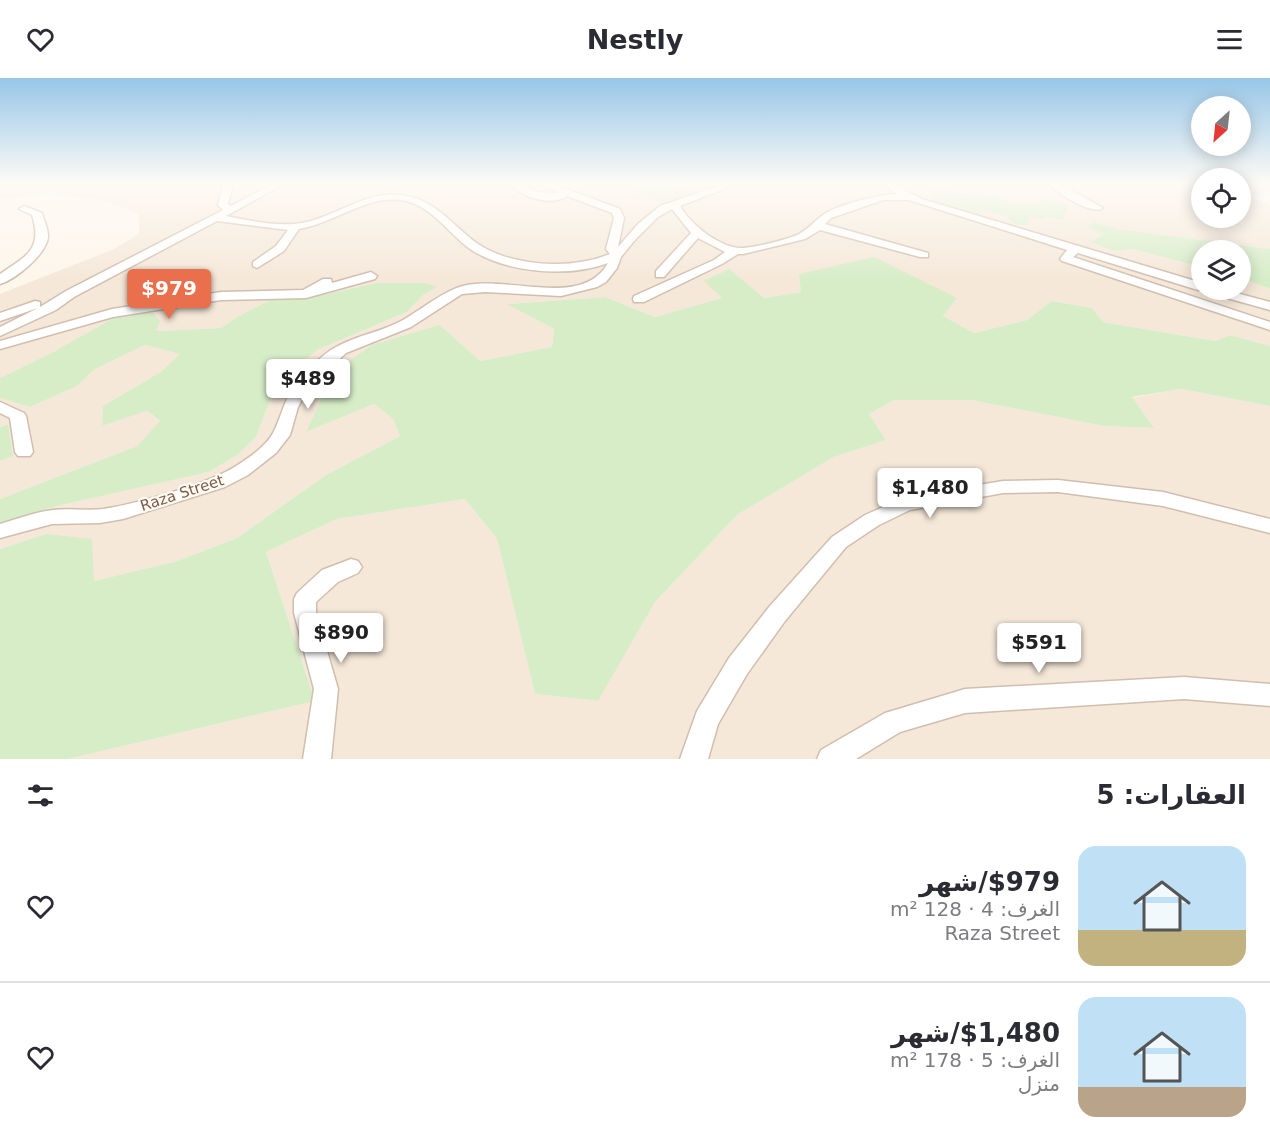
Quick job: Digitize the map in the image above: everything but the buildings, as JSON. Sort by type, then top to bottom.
[{"type":"street","points":[[0,280],[25,263],[40,247],[44,238],[38,216]]},
{"type":"street","points":[[0,332],[221,216]]},
{"type":"street","points":[[216,218],[296,226],[332,216]]},
{"type":"street","points":[[437,216],[485,253],[544,267],[574,267],[608,273],[616,260],[612,247],[618,216]]},
{"type":"street","points":[[574,267],[616,255],[653,216]]},
{"type":"street","points":[[682,216],[697,233],[734,251]]},
{"type":"street","points":[[639,299],[718,262],[734,251],[789,242],[810,234],[828,216]]},
{"type":"street","points":[[968,216],[1191,283]]},
{"type":"street","points":[[979,232],[993,224]]},
{"type":"street","points":[[257,264],[287,244],[296,226]]},
{"type":"street","points":[[819,226],[924,255]]},
{"type":"street","points":[[660,274],[697,233]]},
{"type":"street","points":[[1078,248],[1066,259],[1270,326]]},
{"type":"street","name":"Raza Street","points":[[0,531],[52,517],[100,516],[123,512],[218,483],[242,471],[270,449],[281,435],[290,407],[302,387],[313,374],[341,350],[406,324],[459,291],[485,288],[561,292],[593,284],[608,273]]},
{"type":"street","points":[[0,345],[112,313],[221,296],[306,294],[370,276]]},
{"type":"street","points":[[306,294],[327,282]]},
{"type":"street","points":[[0,317],[70,294]]},
{"type":"street","points":[[1249,300],[1270,306]]},
{"type":"street","points":[[0,407],[18,416],[24,452]]},
{"type":"street","points":[[694,759],[706,720],[738,666],[777,614],[839,542],[872,520],[906,504],[1003,487],[1058,486],[1162,499],[1270,526]]},
{"type":"street","points":[[317,759],[326,689],[305,613],[305,599],[330,576],[351,567]]},
{"type":"street","points":[[831,759],[894,722],[965,700],[1184,688],[1270,695]]},
{"type":"shaded area","points":[[139,216],[1191,216],[1191,228],[1251,228],[1251,216],[1270,216],[1270,249],[1251,246],[1251,240],[1202,240],[1119,229],[1095,222],[1104,233],[1092,242],[1114,251],[1133,249],[1191,264],[1191,300],[1251,300],[1251,282],[1270,289],[1270,346],[1230,335],[1215,341],[1103,322],[1092,308],[1053,301],[1027,320],[974,333],[943,316],[956,297],[800,273],[801,292],[764,298],[723,298],[655,317],[605,297],[508,304],[554,329],[552,347],[480,361],[440,325],[306,432],[374,404],[393,419],[400,436],[326,475],[237,538],[177,561],[94,581],[46,534],[0,549],[0,523],[57,506],[209,472],[239,454],[256,437],[273,393],[299,364],[319,349],[407,312],[423,295],[436,287],[270,300],[221,328],[156,331],[57,350],[0,378],[0,294],[114,249],[139,234]]},
{"type":"shaded area","points":[[145,345],[181,354],[162,371],[103,406],[102,426],[147,411],[160,422],[137,446],[0,499],[0,461],[13,456],[7,424],[0,427],[0,398],[30,407],[77,386],[95,369]]},
{"type":"shaded area","points":[[1181,389],[1270,406],[1270,759],[68,759],[315,701],[266,552],[337,519],[465,499],[497,539],[535,694],[597,701],[655,602],[737,515],[834,457],[886,440],[869,414],[894,400],[971,400],[1104,426],[1153,428],[1131,398]]},
{"type":"green space","points":[[1004,216],[1065,216],[1063,220],[1046,216],[1045,219],[1029,217],[1028,225],[1017,225],[1007,219],[1009,217]]},
{"type":"green space","points":[[1094,222],[1119,229],[1202,240],[1191,240],[1191,264],[1133,249],[1114,251],[1091,242],[1103,234],[1088,227]]},
{"type":"green space","points":[[1251,246],[1270,249],[1270,289],[1251,282]]},
{"type":"green space","points":[[874,257],[957,298],[943,316],[974,333],[1027,320],[1052,301],[1092,308],[1103,322],[1215,341],[1230,335],[1270,346],[1270,406],[1181,389],[1132,397],[1154,428],[1104,426],[971,400],[894,400],[869,414],[886,440],[834,457],[737,515],[655,602],[598,701],[535,694],[497,539],[465,499],[337,519],[266,552],[315,701],[68,759],[0,759],[0,549],[46,534],[92,539],[94,581],[177,561],[237,538],[326,475],[400,436],[393,419],[374,404],[306,432],[335,371],[372,345],[440,325],[480,361],[552,347],[554,329],[507,304],[605,297],[655,317],[722,298],[704,281],[729,269],[764,298],[801,292],[799,274]]},
{"type":"green space","points":[[377,283],[425,283],[437,287],[423,295],[407,312],[319,349],[299,364],[273,393],[256,437],[239,454],[209,472],[57,506],[0,523],[0,499],[137,446],[160,421],[147,411],[102,426],[103,406],[162,371],[180,354],[145,345],[95,369],[77,386],[30,407],[0,398],[0,378],[57,350],[117,316],[136,312],[153,313],[160,321],[156,331],[221,328],[270,300],[318,296]]},
{"type":"green space","points":[[8,424],[13,456],[0,461],[0,427]]}]
